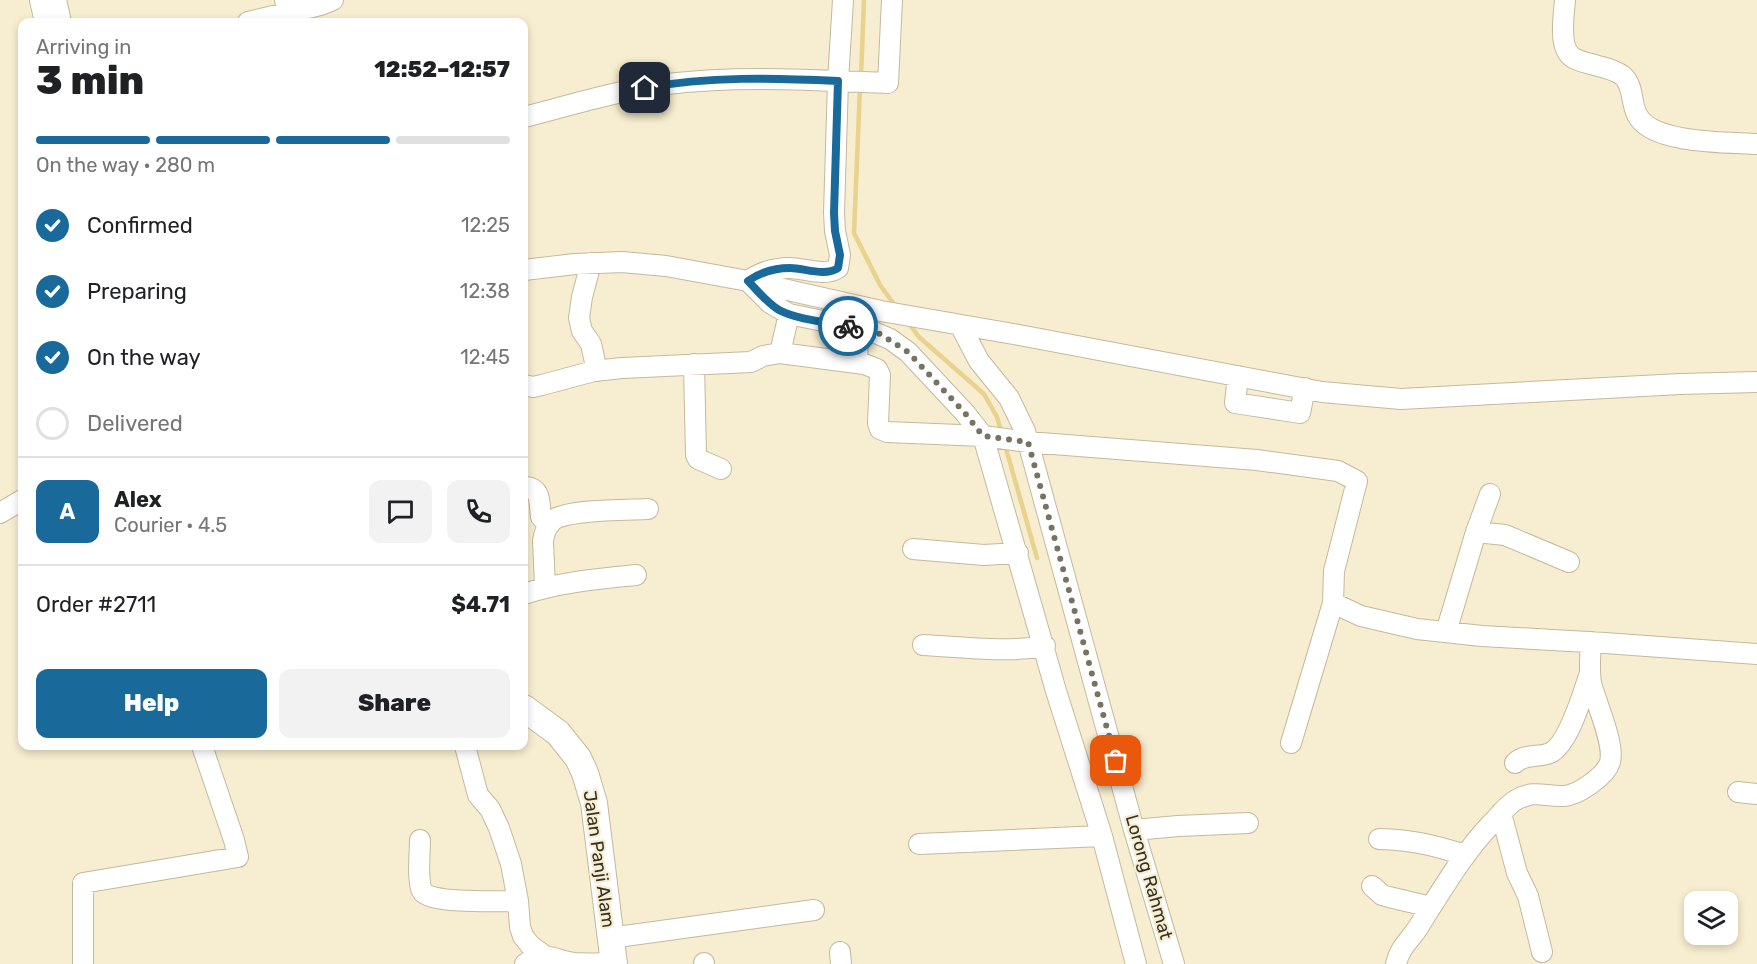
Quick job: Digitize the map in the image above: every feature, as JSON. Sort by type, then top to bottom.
[{"type":"main road","points":[[43,0],[47,18]]},
{"type":"main road","name":"Jalan Panji Alam","points":[[528,711],[558,733],[574,753],[585,773],[594,804],[613,955]]},
{"type":"street","points":[[56,0],[60,18]]},
{"type":"street","points":[[265,18],[282,14],[286,5],[298,10],[333,0]]},
{"type":"street","points":[[748,281],[760,273],[773,269],[790,268],[831,272],[838,268],[840,255],[834,213],[843,0]]},
{"type":"street","points":[[528,116],[626,91],[716,79],[759,78],[888,83],[892,0]]},
{"type":"street","points":[[1564,0],[1563,42],[1567,51],[1579,61],[1613,70],[1626,79],[1638,117],[1644,124],[1681,139],[1757,144]]},
{"type":"street","points":[[591,263],[579,318],[582,332],[591,344],[597,371]]},
{"type":"street","points":[[528,270],[591,263],[644,264],[748,281],[881,311],[1344,394],[1401,399],[1757,382]]},
{"type":"street","points":[[748,281],[770,303],[789,314],[880,334],[908,352],[985,437],[1056,691],[1102,836],[1136,964]]},
{"type":"street","points":[[780,353],[789,314]]},
{"type":"street","name":"Lorong Rahmat","points":[[960,325],[979,361],[1009,398],[1023,424],[1025,441],[1174,964]]},
{"type":"street","points":[[857,363],[858,328]]},
{"type":"street","points":[[528,386],[533,387],[597,371],[754,362],[763,356],[780,353],[857,363],[878,371],[880,375],[878,423],[882,430],[1257,460],[1338,471],[1357,481],[1334,571],[1333,603],[1291,743]]},
{"type":"street","points":[[694,364],[696,455],[698,459],[721,469]]},
{"type":"street","points":[[1238,376],[1235,403],[1300,413],[1305,388]]},
{"type":"street","points":[[528,488],[539,494],[541,517],[550,524]]},
{"type":"street","points":[[1446,632],[1490,494]]},
{"type":"street","points":[[0,513],[18,502]]},
{"type":"street","points":[[545,587],[543,541],[550,524],[555,519],[563,515],[599,511],[648,509]]},
{"type":"street","points":[[1476,532],[1505,535],[1569,562]]},
{"type":"street","points":[[913,549],[984,555],[1018,553]]},
{"type":"street","points":[[528,593],[584,580],[636,575]]},
{"type":"street","points":[[1333,603],[1361,616],[1417,629],[1492,637],[1757,654]]},
{"type":"street","points":[[1396,964],[1401,948],[1417,929],[1473,843],[1501,813],[1514,801],[1534,793],[1564,796],[1577,792],[1602,775],[1608,767],[1611,760],[1610,747],[1590,673],[1591,642]]},
{"type":"street","points":[[923,645],[999,650],[1025,650],[1045,646]]},
{"type":"street","points":[[1515,763],[1525,757],[1549,753],[1557,748],[1573,721],[1590,673]]},
{"type":"street","points":[[83,964],[83,883],[238,856],[203,750]]},
{"type":"street","points":[[466,750],[477,795],[490,809],[509,856],[523,936],[545,956]]},
{"type":"street","points":[[1501,813],[1515,867],[1528,896],[1542,952]]},
{"type":"street","points":[[1134,830],[1248,823]]},
{"type":"street","points":[[919,844],[1102,836]]},
{"type":"street","points":[[1379,839],[1422,842],[1465,855]]},
{"type":"street","points":[[420,840],[420,873],[424,895],[431,898],[468,901],[518,901]]},
{"type":"street","points":[[1372,885],[1382,895],[1431,907]]},
{"type":"street","points":[[525,964],[545,956],[575,963],[814,910]]},
{"type":"waterway","points":[[861,76],[864,0]]},
{"type":"waterway","points":[[860,87],[854,233],[880,285],[896,307]]},
{"type":"waterway","points":[[907,321],[919,337],[984,394],[997,417],[1002,434]]},
{"type":"waterway","points":[[1005,445],[1037,558]]},
{"type":"way so far","points":[[848,326],[880,334],[908,352],[965,413],[983,436],[1028,442],[1116,761]]},
{"type":"route","points":[[645,88],[716,79],[838,81],[834,213],[840,255],[838,268],[831,272],[790,268],[773,269],[760,273],[748,281],[780,310],[848,326]]}]
